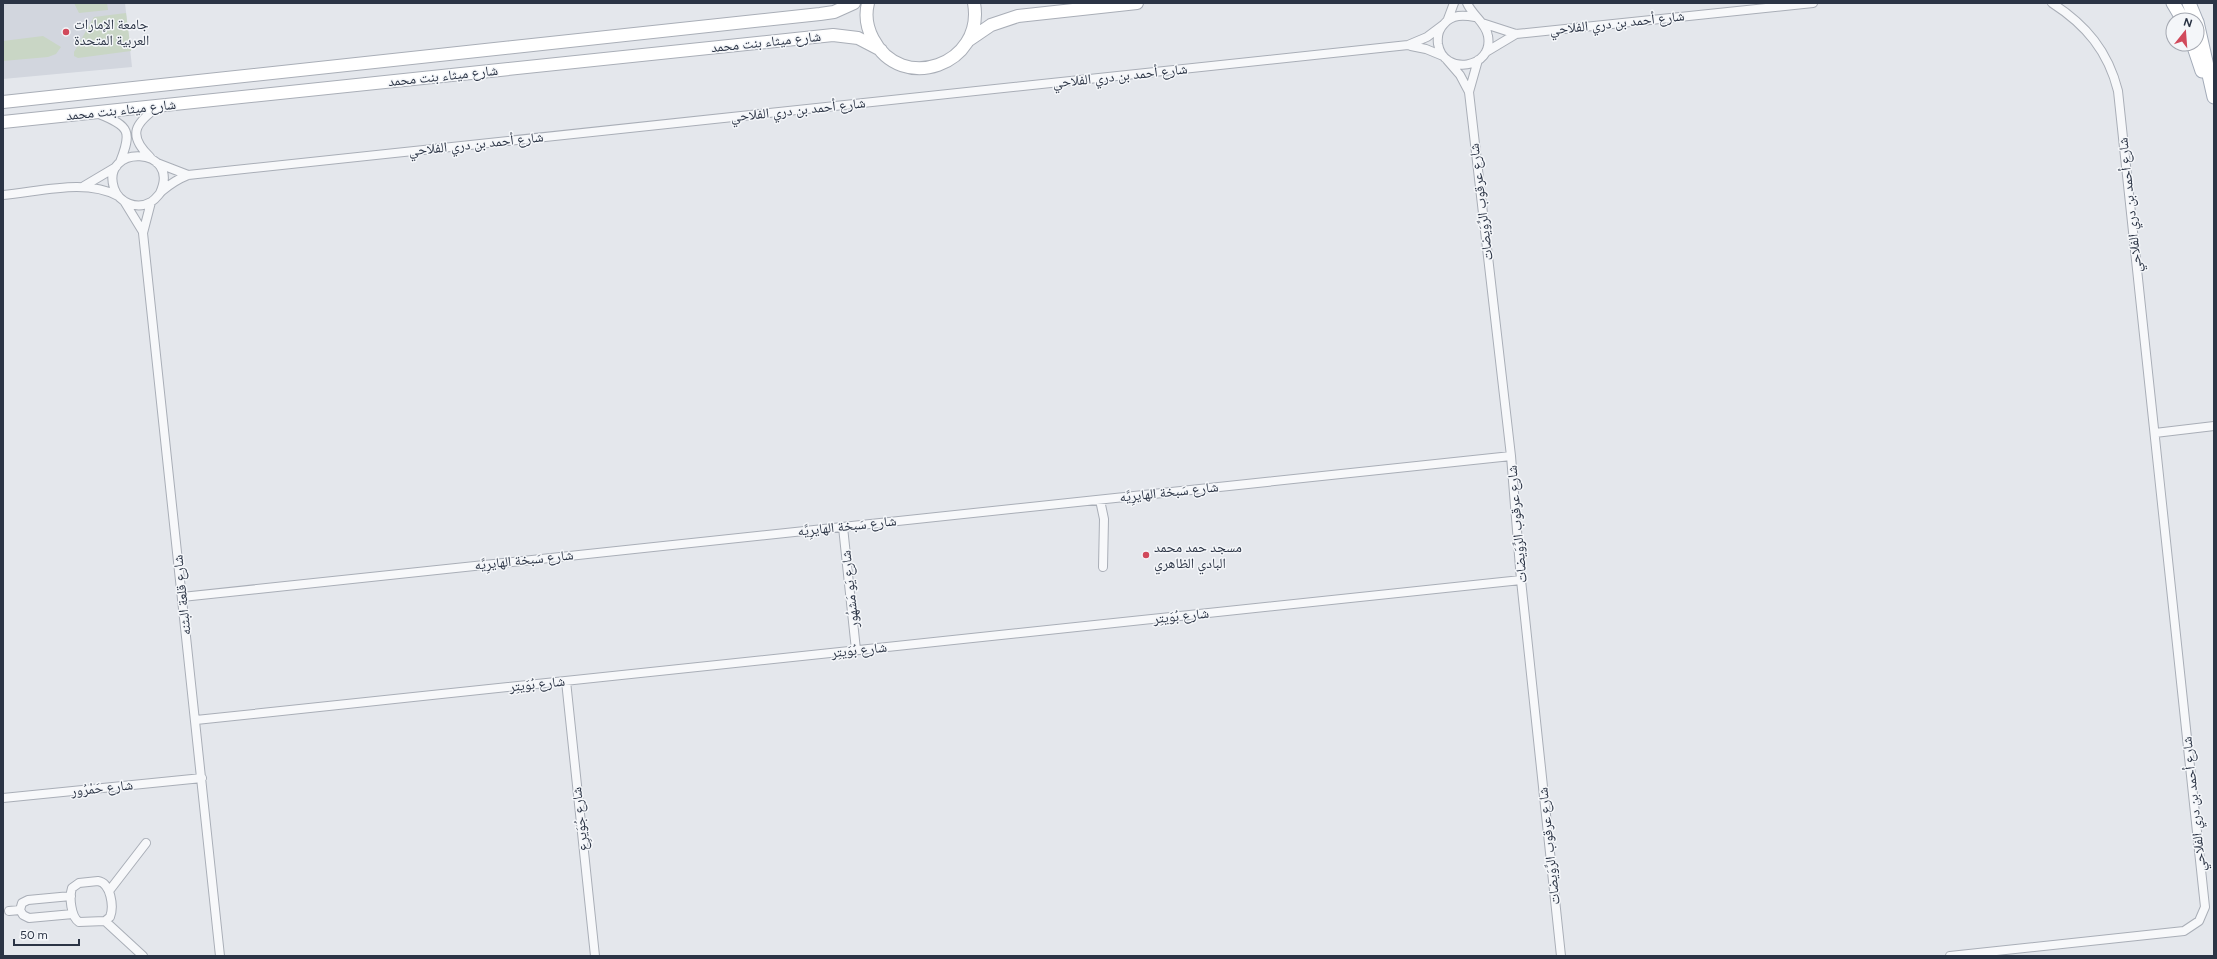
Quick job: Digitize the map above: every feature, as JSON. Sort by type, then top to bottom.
[{"type":"main road","name":"شارع ميثاء بنت محمد","points":[[3,102],[820,14],[834,12],[854,3]]},
{"type":"main road","points":[[868,3],[868,26],[875,43],[881,50]]},
{"type":"main road","points":[[968,41],[974,23],[974,3]]},
{"type":"main road","points":[[968,41],[991,25],[1018,16],[1137,3]]},
{"type":"main road","points":[[2173,3],[2179,12]]},
{"type":"main road","name":"شارع ميثاء بنت محمد","points":[[3,122],[833,35],[858,38],[881,50],[902,65],[927,68],[951,59],[968,41]]},
{"type":"main road","points":[[2196,52],[2202,72],[2213,94]]},
{"type":"main road","points":[[2204,52],[2213,94]]},
{"type":"street","points":[[1454,3],[1438,40],[1445,58],[1463,66],[1478,60],[1486,52],[1488,37],[1467,3]]},
{"type":"street","name":"شارع أحمد بن دري الفلاحي","points":[[1486,52],[1516,34],[1813,3]]},
{"type":"street","name":"شارع أحمد بن دري الفلاحي","points":[[1950,956],[2184,931],[2192,927],[2203,915],[2204,900],[2118,90],[2108,61],[2091,35],[2068,13],[2052,3]]},
{"type":"street","points":[[1445,22],[1465,15],[1478,20]]},
{"type":"street","name":"شارع أحمد بن دري الفلاحي","points":[[1478,20],[1516,34]]},
{"type":"street","name":"شارع أحمد بن دري الفلاحي","points":[[160,193],[178,180],[188,175],[1408,45],[1427,38],[1445,22]]},
{"type":"street","name":"شارع أحمد بن دري الفلاحي","points":[[1408,45],[1426,49],[1445,58]]},
{"type":"street","name":"شارع عرقوب الرِّوَيضات","points":[[1445,58],[1460,75],[1469,92],[1511,456],[1521,580],[1561,956]]},
{"type":"street","name":"شارع عرقوب الرِّوَيضات","points":[[1469,92],[1478,60]]},
{"type":"street","points":[[3,195],[83,187],[102,189],[137,205],[151,202],[160,193],[164,180],[162,170],[139,145],[137,130],[144,116],[161,105]]},
{"type":"street","points":[[96,113],[119,122],[127,132],[127,145],[113,181],[121,199]]},
{"type":"street","points":[[83,187],[135,155],[154,161]]},
{"type":"street","name":"شارع أحمد بن دري الفلاحي","points":[[154,161],[188,175]]},
{"type":"street","name":"شارع قلعة البثنه","points":[[121,199],[143,233]]},
{"type":"street","name":"شارع قلعة البثنه","points":[[151,202],[143,233],[220,956]]},
{"type":"street","points":[[2155,433],[2214,426]]},
{"type":"street","name":"شارع سَبخة الهايرِيَّه","points":[[182,597],[1511,456]]},
{"type":"street","points":[[1100,500],[1104,519],[1103,568]]},
{"type":"street","name":"شارع يَو مَشهُور","points":[[843,527],[856,650]]},
{"type":"street","name":"شارع بُوَيتِر","points":[[196,720],[1521,580]]},
{"type":"street","name":"شارع جُوَيرِع","points":[[566,681],[595,956]]},
{"type":"street","name":"شارع حَمْرُور","points":[[3,798],[202,778]]},
{"type":"street","points":[[109,891],[146,843]]},
{"type":"street","points":[[100,882],[105,884],[109,891],[111,915],[105,921],[79,922],[75,919],[73,914],[71,896],[72,888],[79,884],[100,882]]},
{"type":"street","points":[[71,896],[28,900],[22,903],[20,910],[23,916],[29,918],[73,914]]},
{"type":"street","points":[[8,911],[20,910]]},
{"type":"street","points":[[105,921],[143,956]]},
{"type":"shaded area","name":"جامعة الإمارات العربية المتحدة","points":[[3,3],[125,3],[132,67],[3,79]]},
{"type":"green space","points":[[74,3],[107,3],[108,10],[79,13]]},
{"type":"green space","points":[[126,13],[131,51],[78,58],[74,56],[74,52],[94,17]]},
{"type":"green space","points":[[43,36],[61,47],[56,54],[48,57],[3,61],[3,41]]},
{"type":"place","name":"جامعة الإمارات العربية المتحدة","points":[[66,32]]},
{"type":"place","name":"مسجد حمد محمد البادي الظاهري","points":[[1146,555]]}]
